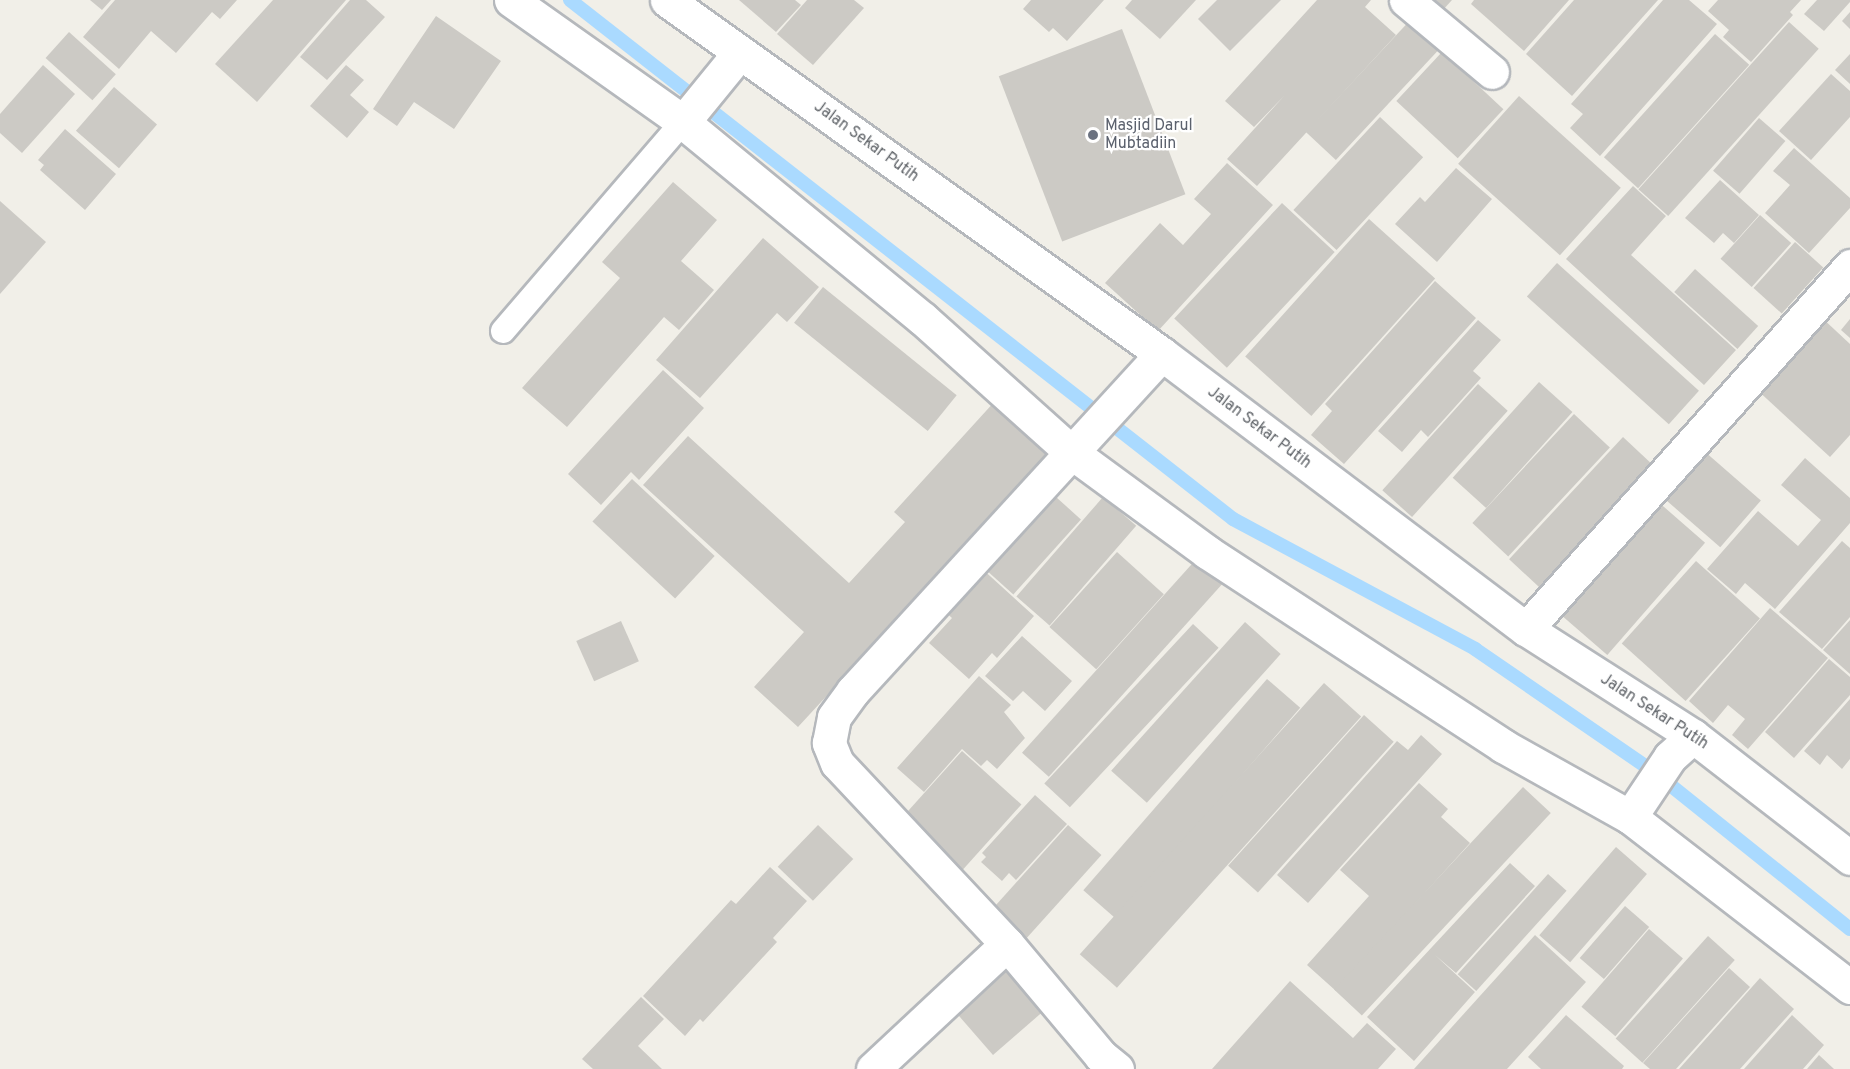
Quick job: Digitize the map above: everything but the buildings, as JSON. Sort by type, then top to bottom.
[{"type":"street","points":[[511,0],[691,113],[922,319],[1075,448],[1207,552],[1493,739],[1636,806],[1850,987]]},
{"type":"street","name":"Jalan Sekar Putih","points":[[667,0],[1162,354],[1682,746],[1850,858]]},
{"type":"street","points":[[1406,0],[1492,72]]},
{"type":"street","points":[[691,113],[740,52]]},
{"type":"street","points":[[1526,629],[1850,266]]},
{"type":"street","points":[[1102,1065],[1007,944],[837,763],[829,743],[834,717],[853,691],[1162,354]]},
{"type":"street","points":[[1636,806],[1682,746]]},
{"type":"street","points":[[873,1069],[1007,944]]},
{"type":"lane","points":[[503,331],[691,113]]},
{"type":"waterway","points":[[570,0],[1233,519],[1475,649],[1654,772],[1850,929]]},
{"type":"place","name":"Masjid Darul Mubtadiin","points":[[1093,135]]}]
